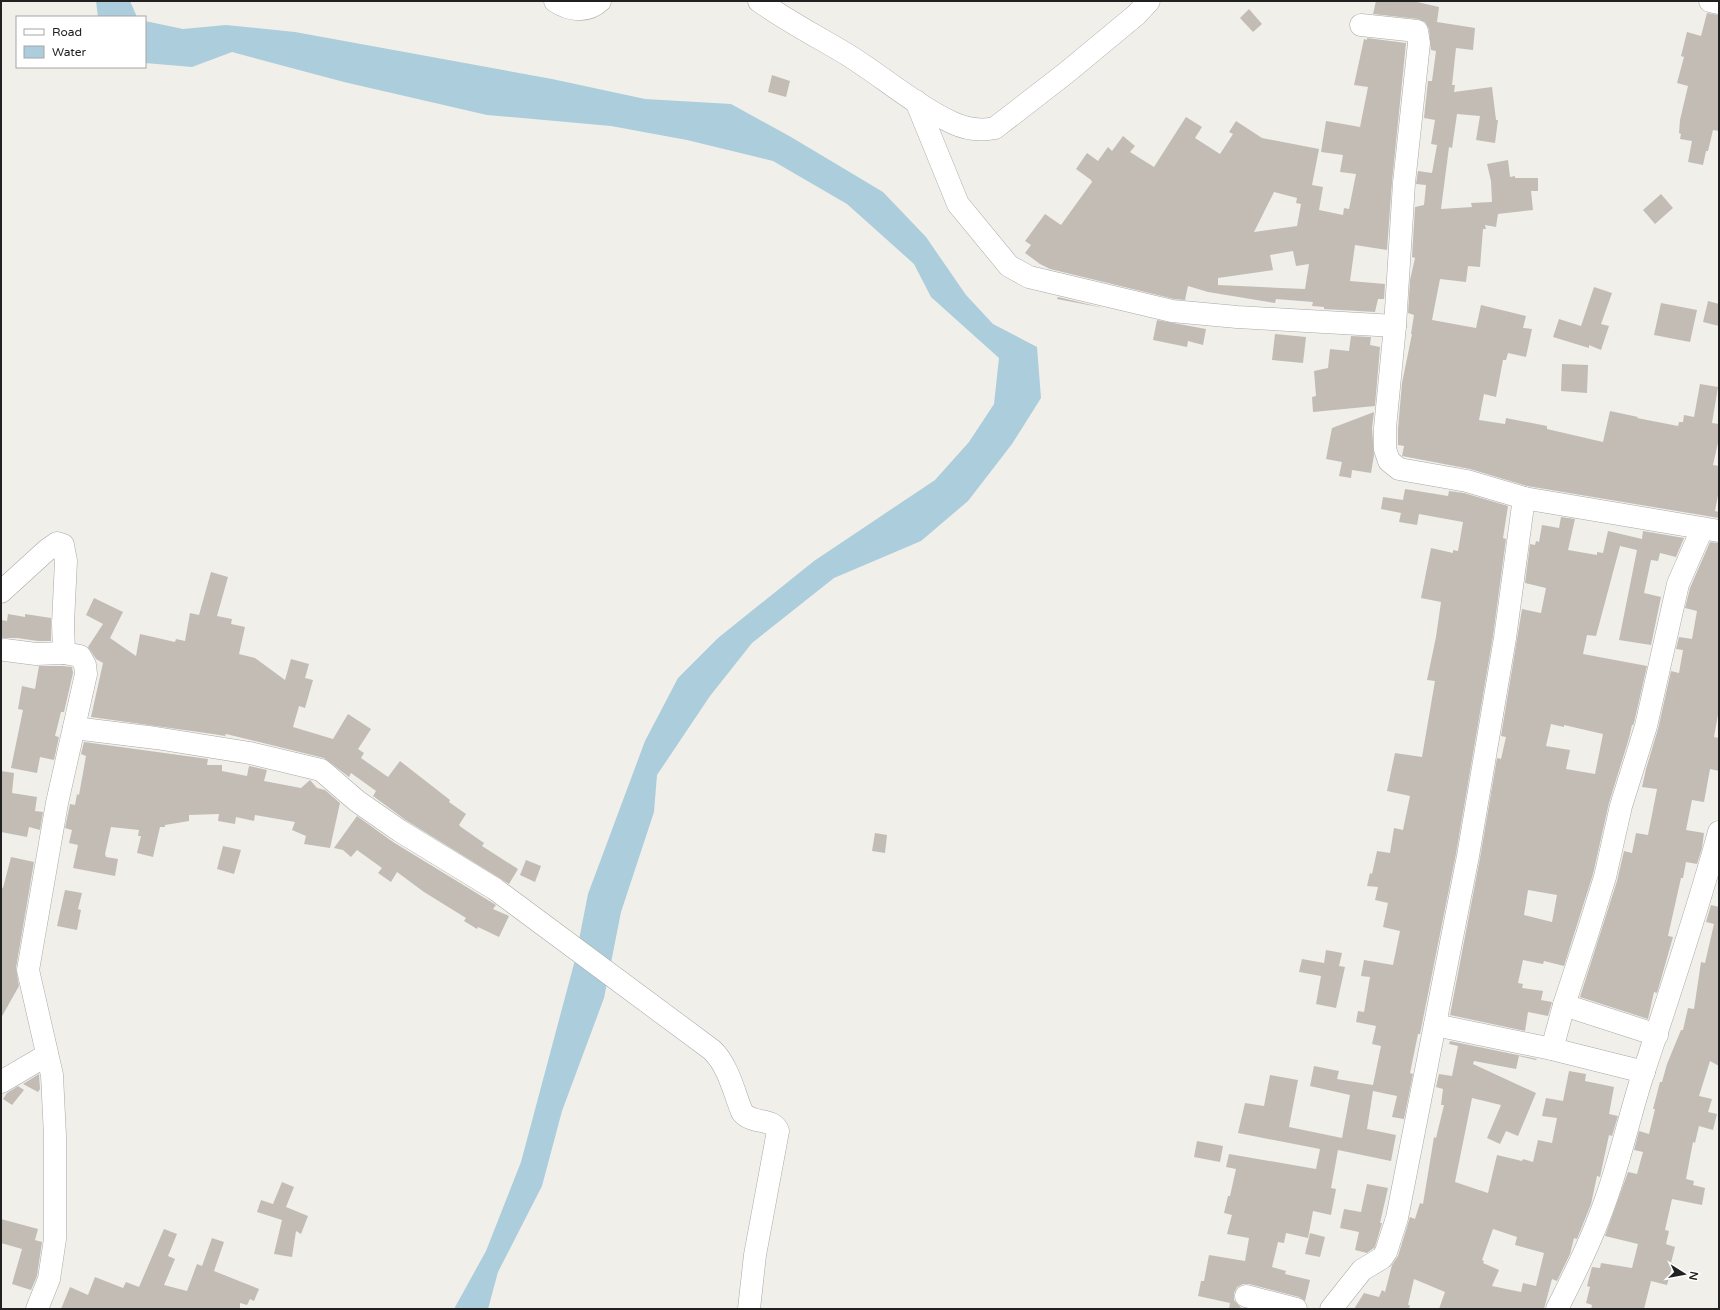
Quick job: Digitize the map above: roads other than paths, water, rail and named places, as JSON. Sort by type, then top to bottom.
[{"type":"street","points":[[556,1],[571,7],[585,10],[593,7],[600,1]]},
{"type":"street","points":[[759,1],[776,13],[847,55],[916,101],[954,123],[983,131],[994,128],[1066,73],[1136,15],[1149,1]]},
{"type":"street","points":[[1710,1],[1719,3]]},
{"type":"street","points":[[1361,25],[1417,31],[1419,43],[1404,183],[1396,326],[1385,428],[1385,448],[1389,461],[1399,468],[1467,481],[1524,498],[1710,530],[1678,584],[1646,726],[1621,806],[1605,877],[1564,1005],[1552,1049]]},
{"type":"street","points":[[916,101],[958,204],[1009,266],[1029,277],[1172,311],[1237,317],[1396,326]]},
{"type":"street","points":[[1331,1309],[1362,1270],[1382,1258],[1386,1252],[1397,1218],[1468,856],[1506,638],[1524,498]]},
{"type":"street","points":[[1,592],[47,550],[57,543],[63,545],[66,561],[63,623],[64,653]]},
{"type":"street","points":[[5,650],[36,654],[64,653],[80,656],[85,665],[86,674],[57,803],[28,970],[52,1075],[55,1129],[55,1239],[49,1279],[37,1309]]},
{"type":"street","points":[[74,728],[156,738],[250,753],[321,770],[357,801],[400,832],[495,889],[719,1056],[742,1112],[746,1117],[752,1120],[772,1124],[777,1127],[778,1138],[755,1255],[749,1309]]},
{"type":"street","points":[[1557,1309],[1580,1263],[1606,1200],[1644,1072],[1675,982],[1719,832]]},
{"type":"street","points":[[1564,1005],[1657,1035]]},
{"type":"street","points":[[1435,1025],[1552,1049],[1644,1072]]},
{"type":"street","points":[[1,1082],[47,1054]]},
{"type":"street","points":[[1246,1296],[1296,1309]]},
{"type":"water","points":[[96,1],[130,1],[137,16],[98,16]]},
{"type":"water","points":[[146,21],[183,29],[226,25],[295,32],[552,79],[645,99],[731,104],[791,137],[883,192],[926,237],[966,295],[993,324],[1037,347],[1041,398],[1012,444],[968,501],[921,541],[834,578],[752,643],[710,696],[657,775],[654,812],[621,912],[604,998],[562,1111],[542,1186],[498,1272],[488,1309],[454,1309],[486,1251],[521,1162],[575,960],[588,894],[645,741],[678,678],[718,638],[814,561],[935,480],[969,442],[994,404],[999,358],[931,297],[914,264],[847,204],[773,161],[687,140],[611,126],[487,115],[344,82],[232,52],[192,67],[146,63]]}]
